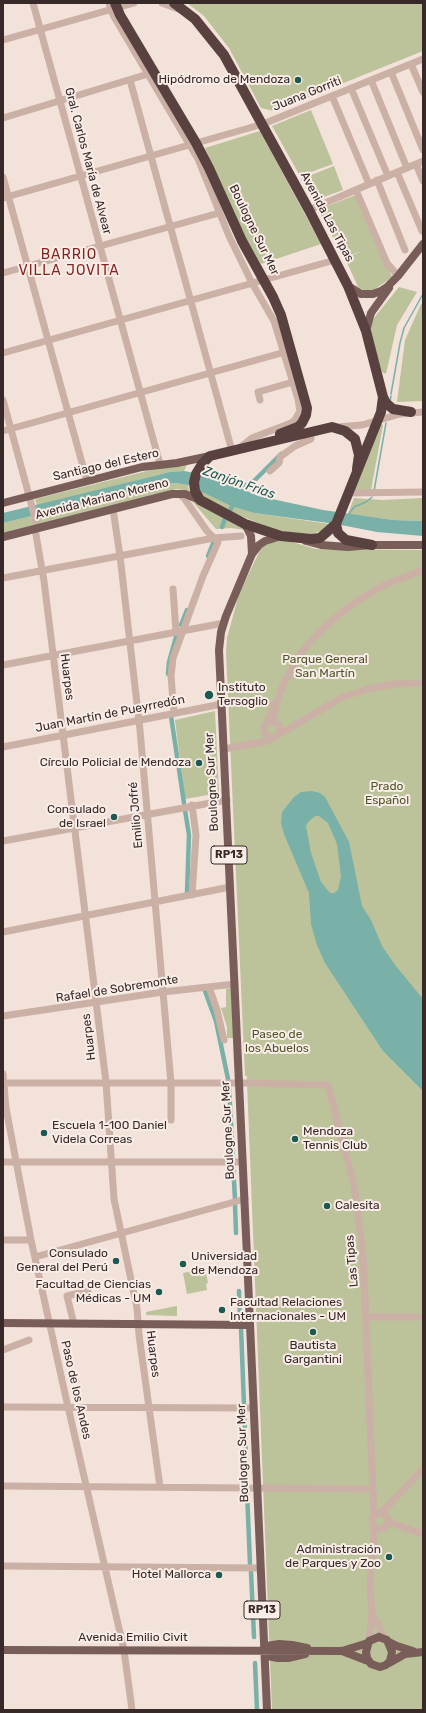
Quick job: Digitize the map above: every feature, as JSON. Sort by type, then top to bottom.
[{"type":"highway","name":"Avenida Las Tipas","points":[[174,3],[196,19],[224,56],[263,124],[335,260],[348,286],[366,331],[383,397],[382,407],[336,524]]},
{"type":"highway","name":"Boulogne Sur Mer","points":[[113,6],[193,144],[276,304],[285,326],[307,404],[305,419],[298,427],[238,449]]},
{"type":"highway","points":[[383,397],[386,403],[393,409],[411,412]]},
{"type":"highway","name":"Avenida Las Tipas","points":[[332,427],[345,431],[355,440],[359,455],[357,469]]},
{"type":"highway","name":"Santiago del Estero","points":[[210,456],[332,427]]},
{"type":"highway","points":[[200,500],[194,487],[196,473],[210,456]]},
{"type":"highway","name":"Avenida Mariano Moreno","points":[[200,500],[245,524],[281,536],[311,539],[320,538],[336,524]]},
{"type":"highway","points":[[336,524],[338,532],[346,540],[372,545]]},
{"type":"main road","points":[[366,331],[368,322],[376,306],[423,244]]},
{"type":"main road","points":[[348,286],[361,294],[373,294],[387,287],[398,276]]},
{"type":"main road","name":"Santiago del Estero","points":[[3,503],[142,467],[185,462],[210,456]]},
{"type":"main road","name":"Avenida Mariano Moreno","points":[[3,537],[179,494],[190,495],[200,500]]},
{"type":"main road","name":"Boulogne Sur Mer","points":[[245,524],[253,543],[252,554],[224,623],[219,650],[267,1710]]},
{"type":"main road","name":"Boulogne Sur Mer","points":[[252,554],[265,541],[281,536]]},
{"type":"main road","points":[[294,538],[321,545],[348,547],[372,545],[423,545]]},
{"type":"main road","points":[[3,1324],[250,1325]]},
{"type":"main road","points":[[342,1651],[369,1642],[376,1637],[406,1649],[421,1652]]},
{"type":"main road","points":[[387,1641],[392,1654],[388,1663]]},
{"type":"main road","points":[[368,1661],[366,1652],[369,1642]]},
{"type":"main road","name":"Avenida Emilio Civit","points":[[3,1650],[342,1651]]},
{"type":"main road","points":[[342,1651],[368,1661],[377,1667],[383,1667],[405,1654],[421,1652]]},
{"type":"street","name":"Gral. Carlos María de Alvear","points":[[33,3],[160,464]]},
{"type":"street","points":[[3,40],[113,6],[134,3]]},
{"type":"street","points":[[162,3],[170,5],[196,19]]},
{"type":"street","name":"Boulogne Sur Mer","points":[[113,6],[148,74],[193,144],[228,236],[252,284],[274,321],[298,399],[300,411],[297,418],[291,423]]},
{"type":"street","name":"Juana Gorriti","points":[[6,197],[263,124],[423,59]]},
{"type":"street","points":[[411,64],[423,92]]},
{"type":"street","points":[[391,72],[423,150]]},
{"type":"street","points":[[3,118],[148,74]]},
{"type":"street","points":[[130,80],[210,373],[238,449]]},
{"type":"street","points":[[371,80],[407,168]]},
{"type":"street","points":[[351,88],[388,176]]},
{"type":"street","points":[[332,96],[369,184]]},
{"type":"street","points":[[309,210],[419,163],[423,181]]},
{"type":"street","points":[[397,172],[422,231]]},
{"type":"street","points":[[3,177],[6,197],[27,266],[87,481]]},
{"type":"street","points":[[377,180],[405,250]]},
{"type":"street","points":[[356,190],[387,263],[398,276]]},
{"type":"street","points":[[3,272],[220,213]]},
{"type":"street","points":[[3,353],[335,260]]},
{"type":"street","points":[[3,431],[68,414],[284,352]]},
{"type":"street","points":[[260,400],[258,392],[293,382]]},
{"type":"street","name":"Huarpes","points":[[3,400],[37,525],[35,529],[43,570],[106,1082],[114,1199],[137,1305],[160,1487]]},
{"type":"street","name":"Santiago del Estero","points":[[332,427],[357,426],[411,412],[423,412]]},
{"type":"street","name":"Santiago del Estero","points":[[238,449],[252,438],[291,423]]},
{"type":"street","points":[[270,471],[279,463],[280,457],[295,446],[311,439],[310,432]]},
{"type":"street","points":[[348,493],[423,492]]},
{"type":"street","points":[[174,713],[171,669],[179,631],[218,542],[209,534],[184,498],[179,494]]},
{"type":"street","name":"Emilio Jofré","points":[[113,509],[139,720],[171,1083],[171,1120]]},
{"type":"street","points":[[3,578],[214,538],[241,536]]},
{"type":"street","points":[[275,736],[280,729],[274,716],[278,699],[298,654],[331,621],[357,601],[384,585],[423,570]]},
{"type":"street","points":[[173,589],[179,631]]},
{"type":"street","points":[[3,665],[224,623]]},
{"type":"street","points":[[224,749],[268,741],[343,697],[394,684],[423,683]]},
{"type":"street","points":[[248,744],[259,740],[272,707],[278,699]]},
{"type":"street","name":"Juan Martín de Pueyrredón","points":[[3,747],[222,704]]},
{"type":"street","points":[[265,728],[270,722],[277,724],[300,723]]},
{"type":"street","points":[[265,728],[268,736],[275,736]]},
{"type":"street","points":[[3,841],[147,813],[226,800]]},
{"type":"street","points":[[192,805],[196,836],[192,894]]},
{"type":"street","points":[[3,932],[230,887]]},
{"type":"street","name":"Rafael de Sobremonte","points":[[3,1016],[97,1004],[163,992],[235,984]]},
{"type":"street","points":[[209,987],[217,1010],[224,1040]]},
{"type":"street","name":"Paso de los Andes","points":[[3,1074],[3,1083],[16,1162],[31,1240],[124,1650],[132,1710]]},
{"type":"street","points":[[3,1083],[106,1082],[239,1084]]},
{"type":"street","name":"Las Tipas","points":[[239,1084],[328,1085],[354,1185],[363,1254],[367,1317],[375,1516],[370,1580],[372,1612]]},
{"type":"street","points":[[3,1162],[242,1162]]},
{"type":"street","points":[[35,1257],[245,1199]]},
{"type":"street","points":[[3,1240],[31,1240]]},
{"type":"street","points":[[74,1324],[68,1296],[88,1291]]},
{"type":"street","points":[[367,1317],[423,1318]]},
{"type":"street","points":[[3,1350],[29,1340]]},
{"type":"street","points":[[3,1407],[254,1408]]},
{"type":"street","points":[[375,1516],[390,1504],[423,1469]]},
{"type":"street","points":[[3,1486],[373,1489]]},
{"type":"street","points":[[374,1541],[382,1529],[386,1526],[390,1504]]},
{"type":"street","points":[[375,1516],[386,1516],[388,1521],[423,1534]]},
{"type":"street","points":[[375,1516],[376,1527],[382,1529]]},
{"type":"street","points":[[3,1566],[105,1568],[260,1568]]},
{"type":"street","points":[[372,1612],[387,1641]]},
{"type":"street","points":[[369,1642],[372,1612]]},
{"type":"green space","name":"Hipódromo de Mendoza","points":[[187,3],[423,3],[423,51],[274,111],[261,108],[229,48],[204,16]]},
{"type":"green space","points":[[311,110],[333,164],[300,176],[272,126]]},
{"type":"green space","points":[[260,131],[321,244],[261,264],[239,227],[205,148]]},
{"type":"green space","points":[[334,166],[343,190],[313,201],[301,179]]},
{"type":"green space","points":[[358,194],[392,277],[374,290],[365,291],[358,287],[345,258],[363,251],[344,257],[318,210]]},
{"type":"green space","points":[[399,287],[417,292],[397,325],[386,374],[382,372],[380,367],[371,334],[371,324],[374,318]]},
{"type":"green space","points":[[421,304],[423,305],[423,401],[397,402],[405,340]]},
{"type":"green space","points":[[381,424],[383,425],[371,490],[353,490]]},
{"type":"green space","points":[[187,465],[184,471],[169,472],[37,506],[35,499],[163,467]]},
{"type":"green space","points":[[176,483],[188,485],[189,491],[177,489],[3,533],[3,523],[165,484]]},
{"type":"green space","points":[[200,490],[232,506],[254,513],[329,524],[321,531],[312,534],[275,530],[234,513],[203,497]]},
{"type":"green space","points":[[354,498],[382,500],[423,498],[423,521],[393,520],[348,514]]},
{"type":"green space","points":[[192,501],[246,530],[231,528],[216,529]]},
{"type":"green space","name":"Parque General San Martín","points":[[276,539],[285,540],[316,549],[423,550],[423,1710],[272,1710],[247,1076],[245,1076],[226,652],[227,638],[239,594],[262,546]]},
{"type":"green space","name":"Círculo Policial de Mendoza","points":[[215,711],[219,793],[185,799],[175,720]]},
{"type":"green space","points":[[231,988],[234,1038],[227,1038],[227,1027],[221,1008],[226,1007],[226,989]]},
{"type":"green space","points":[[203,1269],[204,1274],[206,1273],[208,1283],[206,1284],[207,1290],[187,1294],[183,1273]]},
{"type":"green space","points":[[177,1306],[177,1316],[146,1315],[146,1312]]},
{"type":"water","points":[[184,471],[219,478],[258,496],[323,510],[393,520],[423,521],[423,536],[377,532],[336,524],[254,513],[231,506],[188,485],[176,483],[165,484],[3,523],[3,513],[169,472]]},
{"type":"water","points":[[312,791],[320,793],[325,797],[349,842],[362,906],[371,920],[382,946],[395,965],[423,999],[423,1091],[383,1051],[325,963],[317,945],[311,924],[309,893],[284,834],[281,823],[282,812],[294,797],[301,792]],"holes":[[[315,816],[319,816],[328,823],[337,844],[341,876],[338,890],[334,893],[330,893],[321,882],[311,853],[306,826]]]},
{"type":"waterway","points":[[391,394],[404,328],[423,294]]},
{"type":"waterway","points":[[390,402],[391,396]]},
{"type":"waterway","points":[[374,491],[386,423]]},
{"type":"waterway","name":"Zanjón Frías","points":[[238,486],[250,485],[281,454]]},
{"type":"waterway","points":[[348,515],[354,507],[366,502],[372,497]]},
{"type":"waterway","points":[[230,511],[232,506]]},
{"type":"waterway","points":[[222,527],[225,519]]},
{"type":"waterway","points":[[208,556],[214,541]]},
{"type":"waterway","points":[[181,625],[187,610]]},
{"type":"waterway","points":[[168,674],[169,662],[176,637]]},
{"type":"waterway","points":[[171,716],[184,803]]},
{"type":"waterway","points":[[185,810],[189,835],[187,893]]},
{"type":"waterway","points":[[205,991],[216,1021],[228,1079]]},
{"type":"waterway","points":[[229,1087],[233,1159]]},
{"type":"waterway","points":[[233,1164],[235,1199]]},
{"type":"waterway","points":[[235,1205],[236,1233]]},
{"type":"waterway","points":[[239,1291],[240,1320]]},
{"type":"waterway","points":[[241,1328],[244,1405]]},
{"type":"waterway","points":[[244,1410],[247,1484]]},
{"type":"waterway","points":[[247,1491],[250,1564]]},
{"type":"waterway","points":[[251,1572],[254,1637]]},
{"type":"waterway","points":[[255,1663],[257,1710]]},
{"type":"place","name":"Hipódromo de Mendoza","points":[[298,80]]},
{"type":"place","name":"Instituto Tersoglio","points":[[209,695]]},
{"type":"place","name":"Círculo Policial de Mendoza","points":[[199,763]]},
{"type":"place","name":"Consulado de Israel","points":[[114,817]]},
{"type":"place","name":"Escuela 1-100 Daniel Videla Correas","points":[[44,1133]]},
{"type":"place","name":"Mendoza Tennis Club","points":[[295,1139]]},
{"type":"place","name":"Calesita","points":[[327,1206]]},
{"type":"place","name":"Consulado General del Perú","points":[[116,1261]]},
{"type":"place","name":"Universidad de Mendoza","points":[[183,1264]]},
{"type":"place","name":"Facultad de Ciencias Médicas - UM","points":[[159,1292]]},
{"type":"place","name":"Facultad Relaciones Internacionales - UM","points":[[222,1310]]},
{"type":"place","name":"Bautista Gargantini","points":[[313,1332]]},
{"type":"place","name":"Administración de Parques y Zoo","points":[[389,1557]]},
{"type":"place","name":"Hotel Mallorca","points":[[219,1575]]},
{"type":"district","name":"BARRIO VILLA JOVITA","points":[[69,264]]},
{"type":"park label","name":"Prado Español","points":[[387,794]]},
{"type":"park label","name":"Paseo de los Abuelos","points":[[277,1042]]}]
